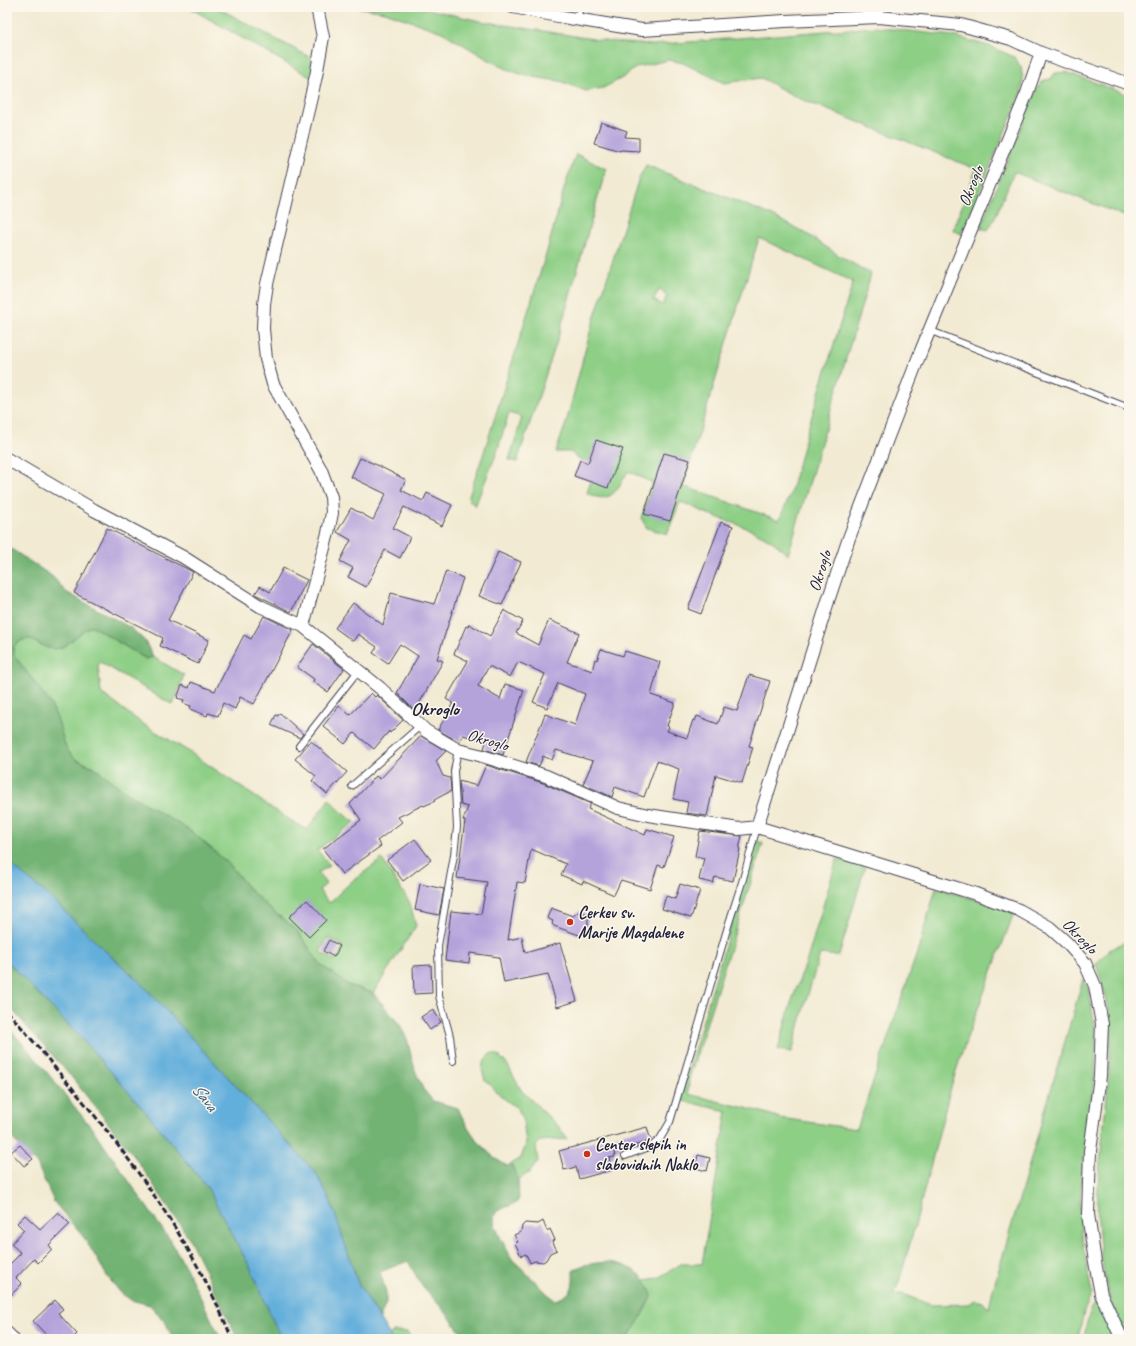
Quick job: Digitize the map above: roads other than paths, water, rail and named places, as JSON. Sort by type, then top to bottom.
[{"type":"street","points":[[304,626],[328,533],[332,513],[331,497],[319,465],[273,384],[266,359],[263,329],[264,304],[267,284],[316,76],[323,36],[317,7]]},
{"type":"street","points":[[513,7],[577,20],[642,30],[879,17],[961,25],[1011,39],[1041,53],[1129,84]]},
{"type":"street","name":"Okroglo","points":[[757,827],[849,538],[922,351],[1027,93],[1041,53]]},
{"type":"street","name":"Okroglo","points":[[7,459],[94,510],[183,557],[260,606],[304,626],[380,688],[426,731],[458,750],[546,776],[618,808],[648,815],[731,828],[739,829],[757,827],[968,892],[1020,910],[1049,927],[1067,943],[1085,963],[1095,986],[1102,1024],[1100,1076],[1090,1152],[1088,1214],[1101,1294],[1122,1339]]},
{"type":"street","points":[[7,1333],[13,1339]]},
{"type":"lane","points":[[577,20],[580,7]]},
{"type":"lane","points":[[931,331],[1129,408]]},
{"type":"lane","points":[[299,746],[358,671]]},
{"type":"lane","points":[[352,786],[420,726]]},
{"type":"lane","points":[[453,1061],[446,1017],[439,996],[438,946],[457,834],[454,770],[458,750]]},
{"type":"lane","points":[[625,1156],[652,1146],[660,1139],[670,1122],[728,926],[744,879],[757,827]]},
{"type":"water","name":"Sava","points":[[7,862],[47,894],[103,949],[140,982],[316,1173],[331,1202],[358,1283],[392,1339],[281,1339],[252,1271],[207,1187],[146,1112],[84,1041],[7,961]]},
{"type":"railway","points":[[7,1011],[82,1100],[132,1164],[155,1197],[197,1266],[216,1302],[232,1339]]},
{"type":"place","name":"Cerkev sv. Marije Magdalene","points":[[570,922]]},
{"type":"place","name":"Center slepih in slabovidnih Naklo","points":[[587,1154]]},
{"type":"district","name":"Okroglo","points":[[435,709]]}]
